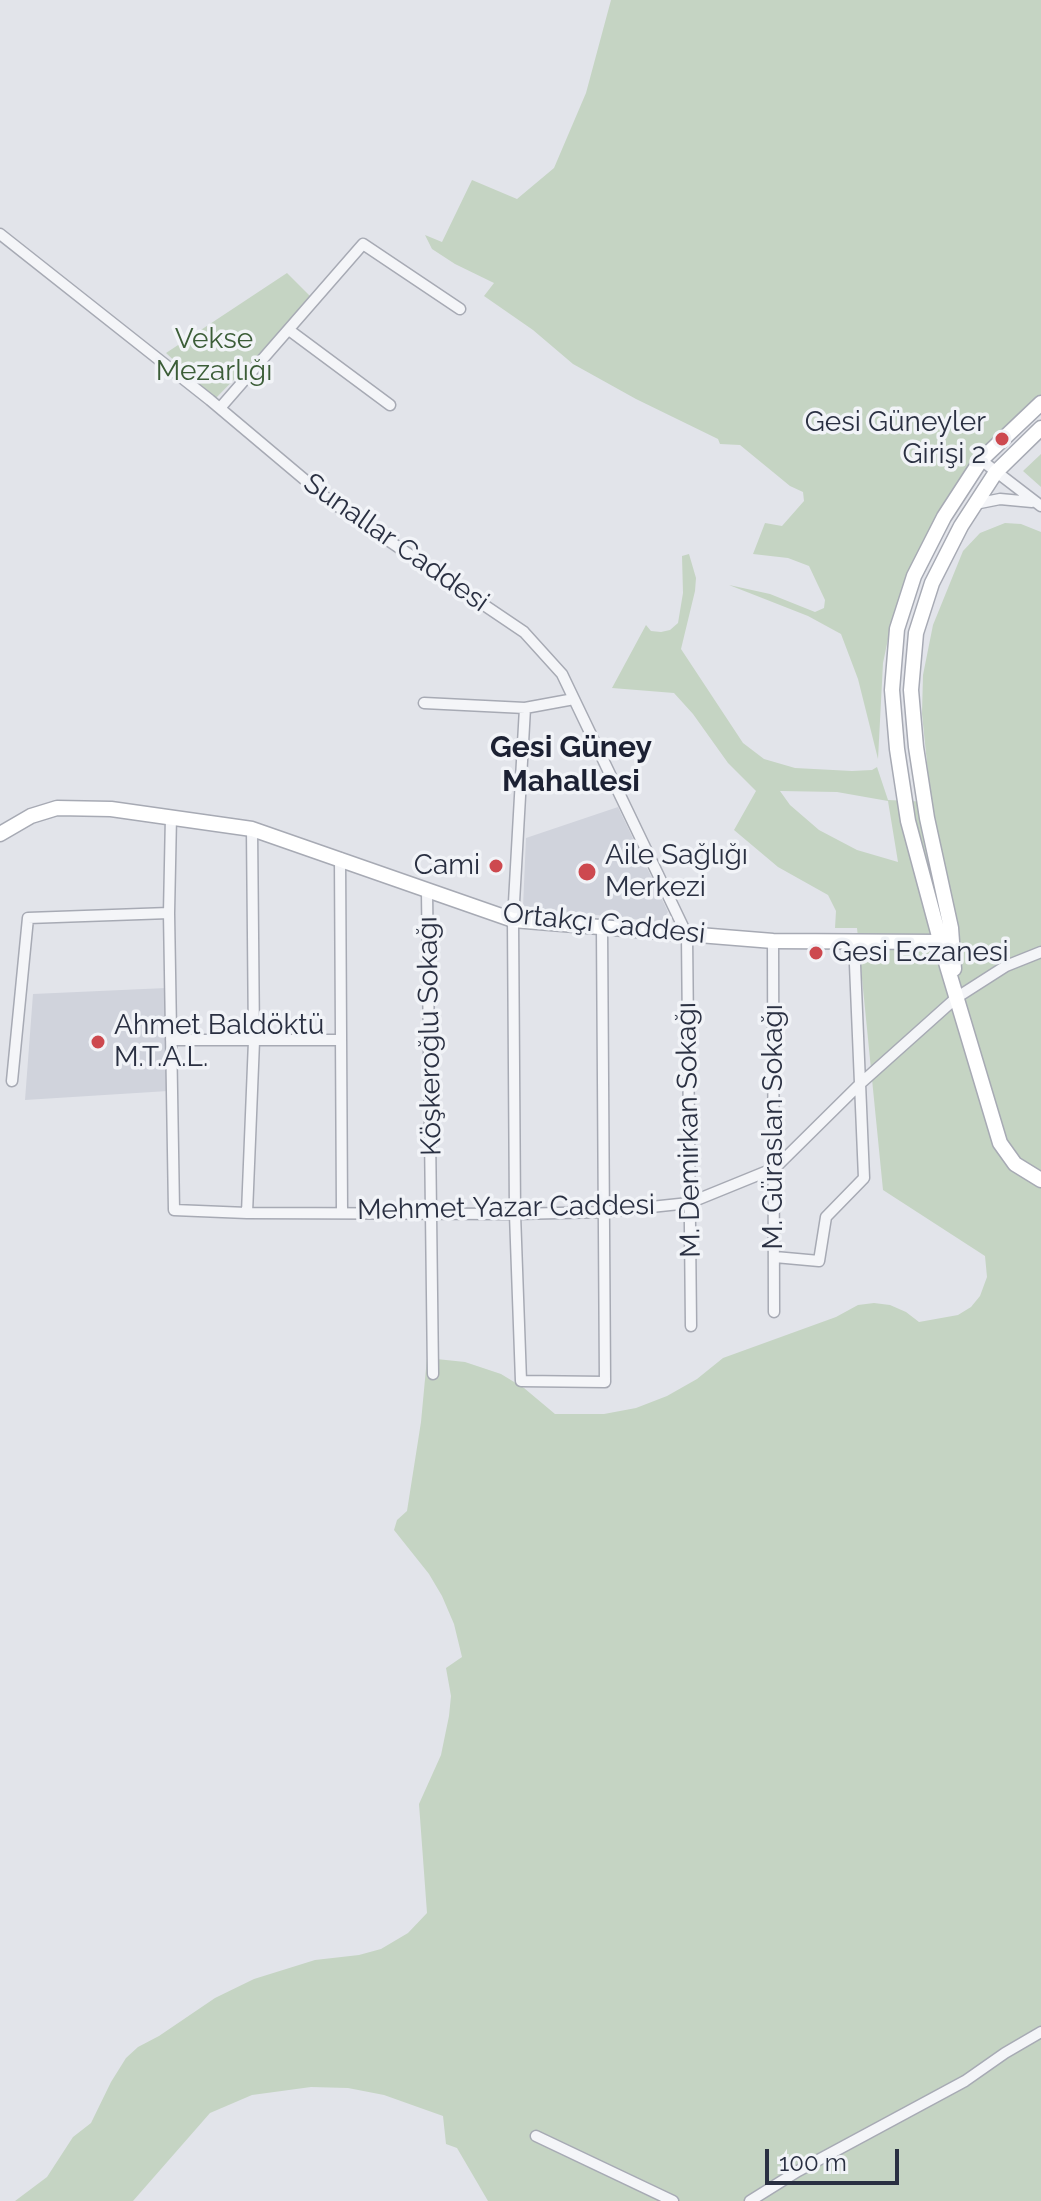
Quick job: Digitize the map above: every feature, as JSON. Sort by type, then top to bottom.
[{"type":"street","name":"Sunallar Caddesi","points":[[0,234],[220,408],[330,501],[524,632],[562,674],[687,935]]},
{"type":"street","points":[[220,408],[363,244],[460,309]]},
{"type":"street","points":[[289,330],[390,405]]},
{"type":"street","points":[[1041,403],[981,460],[944,517],[914,576],[897,629],[892,690],[908,821],[956,998],[1000,1143],[1015,1164],[1041,1180]]},
{"type":"street","points":[[956,998],[951,928],[927,818],[916,747],[911,690],[916,633],[932,583],[975,504],[996,472],[1041,428]]},
{"type":"street","points":[[981,460],[1036,504]]},
{"type":"street","points":[[975,504],[1000,499],[1036,504]]},
{"type":"street","points":[[424,703],[525,708],[574,699]]},
{"type":"street","points":[[525,708],[513,920],[515,1214],[521,1381],[605,1382],[602,928]]},
{"type":"street","name":"Ortakçı Caddesi","points":[[0,834],[31,816],[57,808],[111,809],[252,829],[513,920],[773,941],[941,942]]},
{"type":"street","points":[[171,816],[171,1040],[340,1040]]},
{"type":"street","points":[[247,1213],[254,1041],[252,829]]},
{"type":"street","points":[[340,858],[342,1211]]},
{"type":"street","name":"Köşkeroğlu Sokağı","points":[[427,891],[433,1374]]},
{"type":"street","points":[[12,1081],[28,918],[169,913]]},
{"type":"street","name":"M. Demirkan Sokağı","points":[[687,935],[691,1326]]},
{"type":"street","name":"M. Güraslan Sokağı","points":[[773,941],[774,1312]]},
{"type":"street","points":[[775,1257],[819,1261],[826,1217],[864,1178],[854,941]]},
{"type":"street","name":"Mehmet Yazar Caddesi","points":[[171,1040],[174,1210],[247,1213],[603,1212],[689,1203],[775,1168],[861,1083],[956,998],[1006,966],[1041,952]]},
{"type":"street","points":[[750,2201],[798,2171],[965,2081],[1041,2032]]},
{"type":"street","points":[[536,2136],[673,2201]]},
{"type":"shaded area","name":"Aile Sağlığı Merkezi","points":[[618,807],[668,912],[661,922],[523,907],[526,838]]},
{"type":"shaded area","name":"Ahmet Baldöktü M.T.A.L.","points":[[166,988],[168,1091],[25,1100],[33,994]]},
{"type":"green space","points":[[611,0],[1041,0],[1041,399],[939,512],[913,562],[892,620],[883,663],[878,759],[858,679],[841,634],[808,616],[729,585],[770,594],[815,612],[824,608],[825,600],[809,566],[788,558],[753,554],[765,523],[782,526],[804,501],[803,492],[790,486],[740,445],[720,444],[718,439],[573,364],[533,330],[484,296],[494,283],[432,249],[425,235],[442,242],[472,180],[517,199],[554,168],[586,93]]},
{"type":"green space","name":"Vekse Mezarlığı","points":[[287,273],[313,299],[215,399],[166,353]]},
{"type":"green space","points":[[1041,454],[1041,487],[1023,471]]},
{"type":"green space","points":[[1005,523],[1021,524],[1041,532],[1041,2201],[488,2201],[457,2148],[446,2144],[443,2116],[384,2095],[348,2088],[311,2087],[252,2095],[210,2113],[133,2201],[15,2201],[47,2177],[73,2137],[91,2123],[111,2082],[126,2058],[138,2047],[215,1998],[254,1979],[315,1960],[381,1949],[408,1933],[427,1913],[419,1804],[441,1755],[449,1716],[451,1696],[446,1668],[462,1657],[454,1624],[442,1596],[429,1574],[394,1530],[397,1520],[407,1511],[427,1358],[465,1362],[501,1374],[524,1388],[555,1414],[604,1414],[636,1408],[667,1396],[697,1379],[723,1358],[836,1317],[858,1305],[890,1305],[919,1322],[958,1315],[971,1307],[980,1296],[987,1277],[985,1256],[883,1190],[857,928],[835,928],[836,911],[828,895],[778,867],[734,830],[756,791],[728,763],[674,693],[612,688],[646,625],[651,631],[661,632],[670,630],[678,623],[683,593],[682,556],[689,554],[696,578],[695,591],[681,649],[743,743],[764,759],[795,768],[852,771],[877,767],[888,800],[931,802],[922,714],[923,675],[933,625],[963,551],[980,533]],"holes":[[[780,791],[837,792],[888,801],[898,862],[857,850],[819,830],[790,805]]]},
{"type":"place","name":"Gesi Güneyler Girişi 2","points":[[1002,439]]},
{"type":"place","name":"Cami","points":[[496,866]]},
{"type":"place","name":"Aile Sağlığı Merkezi","points":[[587,872]]},
{"type":"place","name":"Gesi Eczanesi","points":[[816,953]]},
{"type":"place","name":"Ahmet Baldöktü M.T.A.L.","points":[[98,1042]]},
{"type":"district","name":"Gesi Güney Mahallesi","points":[[571,765]]}]
